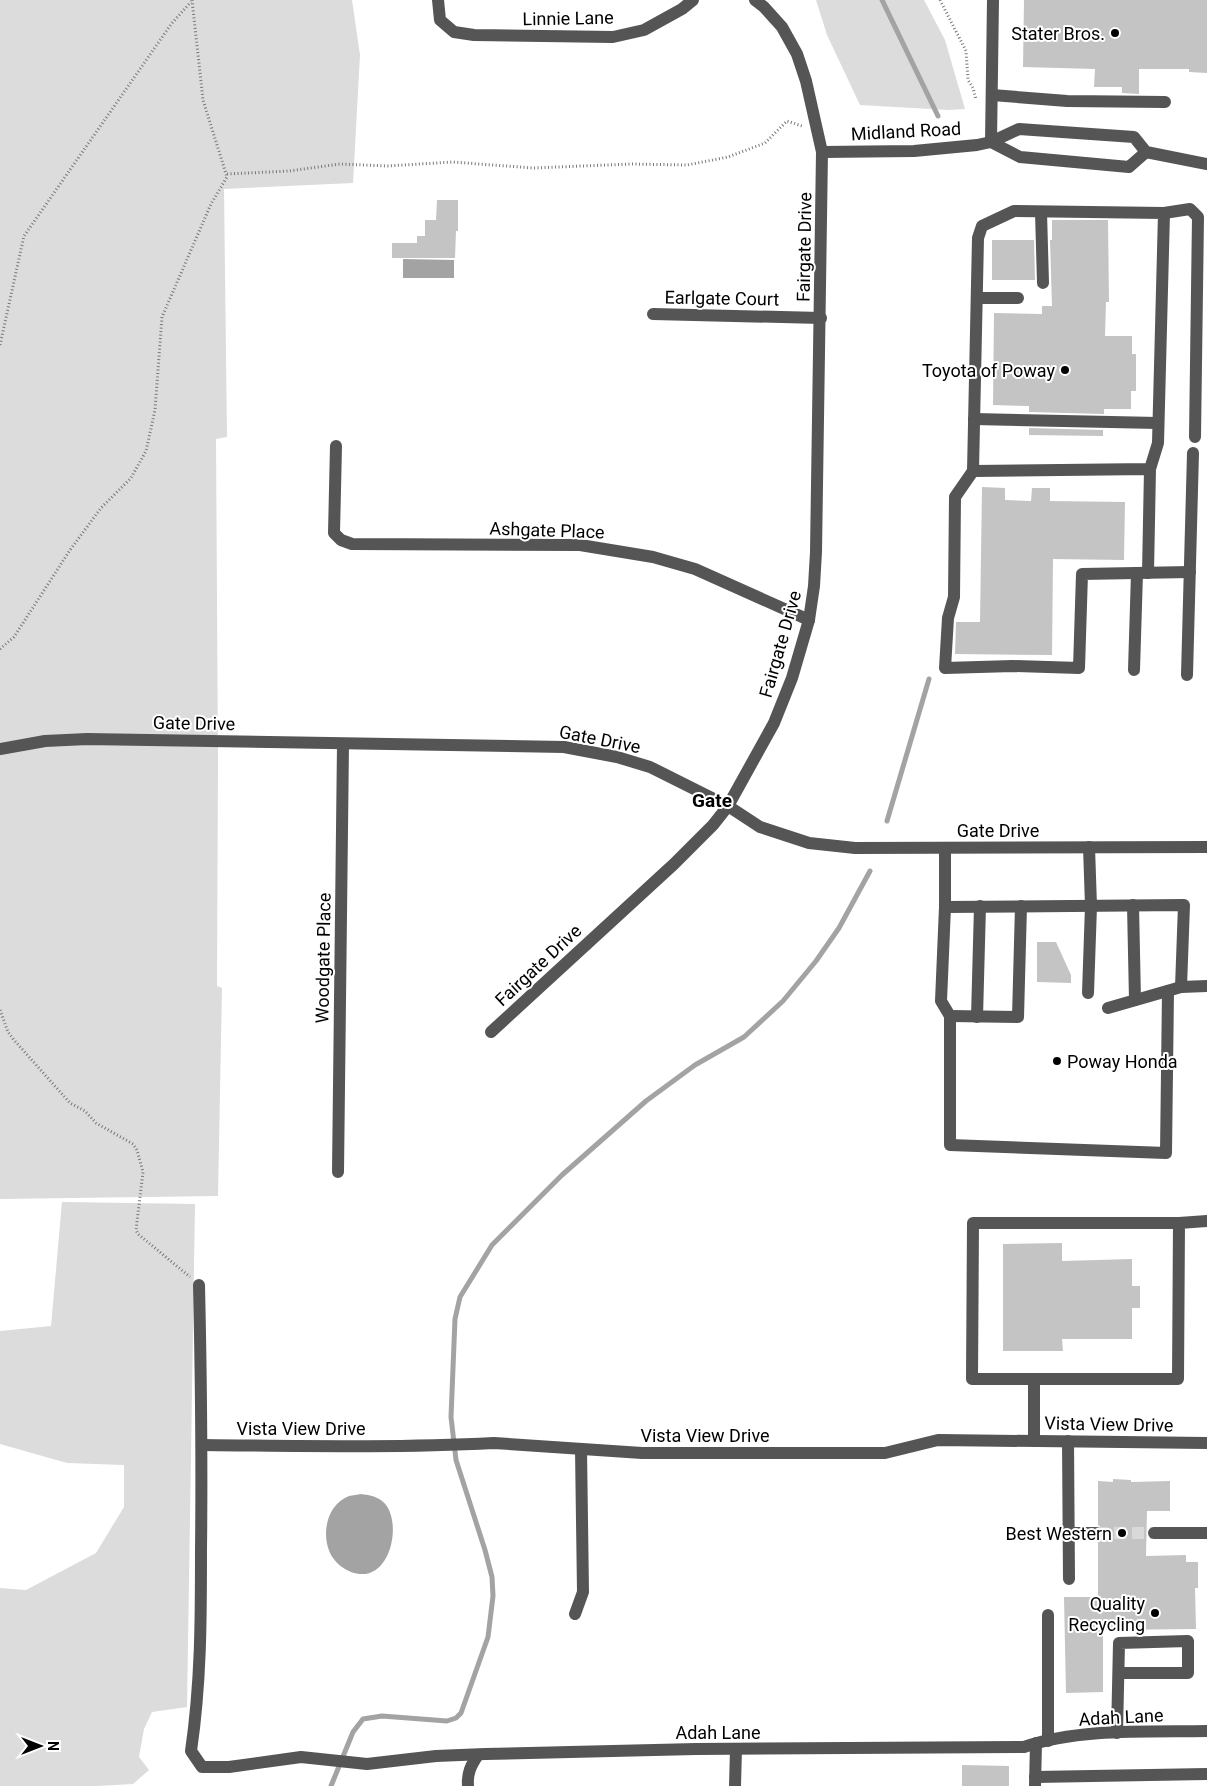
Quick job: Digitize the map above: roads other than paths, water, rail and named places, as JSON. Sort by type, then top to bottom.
[{"type":"street","name":"Linnie Lane","points":[[438,0],[440,20],[454,32],[474,35],[614,37],[644,30],[682,9],[693,0]]},
{"type":"street","name":"Fairgate Drive","points":[[491,1032],[674,864],[713,825],[728,806],[774,723],[792,678],[809,620],[816,552],[822,152],[806,81],[796,54],[782,27],[755,0]]},
{"type":"street","points":[[993,0],[991,142],[1020,157],[1129,167],[1146,152]]},
{"type":"street","points":[[992,95],[1095,102],[1165,102]]},
{"type":"street","name":"Midland Road","points":[[822,152],[914,151],[977,145],[991,142],[1019,129],[1134,137],[1146,152],[1207,164]]},
{"type":"street","points":[[1190,572],[1082,574],[1079,668],[1013,666],[945,668],[948,618],[954,597],[955,497],[973,471],[978,238],[982,226],[1014,212],[1164,213],[1190,209],[1198,218],[1195,437]]},
{"type":"street","points":[[1041,212],[1042,282]]},
{"type":"street","points":[[1134,670],[1150,469],[1158,443],[1164,213]]},
{"type":"street","points":[[977,298],[1018,298]]},
{"type":"street","name":"Earlgate Court","points":[[653,314],[821,318]]},
{"type":"street","points":[[974,419],[1158,423]]},
{"type":"street","name":"Ashgate Place","points":[[336,446],[334,533],[341,540],[352,544],[580,545],[612,549],[653,557],[695,569],[809,620]]},
{"type":"street","points":[[1187,675],[1192,453]]},
{"type":"street","points":[[973,471],[1150,469]]},
{"type":"street","name":"Gate Drive","points":[[0,749],[45,741],[87,739],[564,748],[617,757],[650,767],[728,806],[760,827],[809,842],[855,848],[1207,847]]},
{"type":"street","name":"Woodgate Place","points":[[338,1172],[343,744]]},
{"type":"street","points":[[1088,993],[1091,906],[1090,847]]},
{"type":"street","points":[[945,848],[945,907],[941,1002],[950,1016],[950,1144],[1166,1153],[1168,991]]},
{"type":"street","points":[[1133,905],[1135,1000]]},
{"type":"street","points":[[945,907],[1184,905],[1182,987]]},
{"type":"street","points":[[977,1017],[980,906]]},
{"type":"street","points":[[950,1016],[1018,1017],[1021,906]]},
{"type":"street","points":[[1108,1008],[1182,987],[1207,986]]},
{"type":"street","points":[[1179,1224],[1178,1379],[972,1379],[973,1224],[1179,1224],[1207,1220]]},
{"type":"street","points":[[200,1285],[202,1445]]},
{"type":"street","points":[[1034,1379],[1034,1441]]},
{"type":"street","name":"Vista View Drive","points":[[202,1445],[344,1446],[472,1445],[494,1443],[642,1453],[885,1453],[938,1440],[1207,1443]]},
{"type":"street","points":[[1068,1442],[1069,1579]]},
{"type":"street","name":"Adah Lane","points":[[202,1445],[201,1654],[197,1711],[191,1751],[202,1767],[229,1767],[301,1757],[367,1764],[436,1756],[736,1749],[1024,1746],[1083,1734],[1207,1731]]},
{"type":"street","points":[[575,1614],[583,1592],[581,1449]]},
{"type":"street","points":[[1069,1533],[1096,1533]]},
{"type":"street","points":[[1154,1533],[1207,1533]]},
{"type":"street","points":[[1048,1616],[1042,1742],[1035,1781],[1207,1774]]},
{"type":"street","points":[[1117,1733],[1118,1673],[1119,1643],[1188,1641],[1188,1673],[1118,1673]]},
{"type":"street","points":[[735,1786],[736,1749]]},
{"type":"street","points":[[468,1786],[467,1777],[470,1766],[478,1755]]},
{"type":"waterway","points":[[882,0],[938,116]]},
{"type":"waterway","points":[[887,821],[929,679]]},
{"type":"waterway","points":[[331,1786],[353,1732],[363,1719],[382,1716],[447,1721],[456,1718],[461,1713],[488,1637],[493,1596],[492,1577],[456,1460],[451,1417],[455,1319],[460,1297],[492,1245],[562,1175],[646,1101],[695,1065],[744,1037],[783,1001],[816,961],[839,928],[870,871]]},
{"type":"tunnel","points":[[1096,1533],[1154,1533]]},
{"type":"place","name":"Stater Bros.","points":[[1115,33]]},
{"type":"place","name":"Toyota of Poway","points":[[1065,370]]},
{"type":"place","name":"Poway Honda","points":[[1057,1061]]},
{"type":"place","name":"Best Western","points":[[1122,1533]]},
{"type":"place","name":"Quality Recycling","points":[[1155,1613]]},
{"type":"district","name":"Gate","points":[[712,800]]}]
